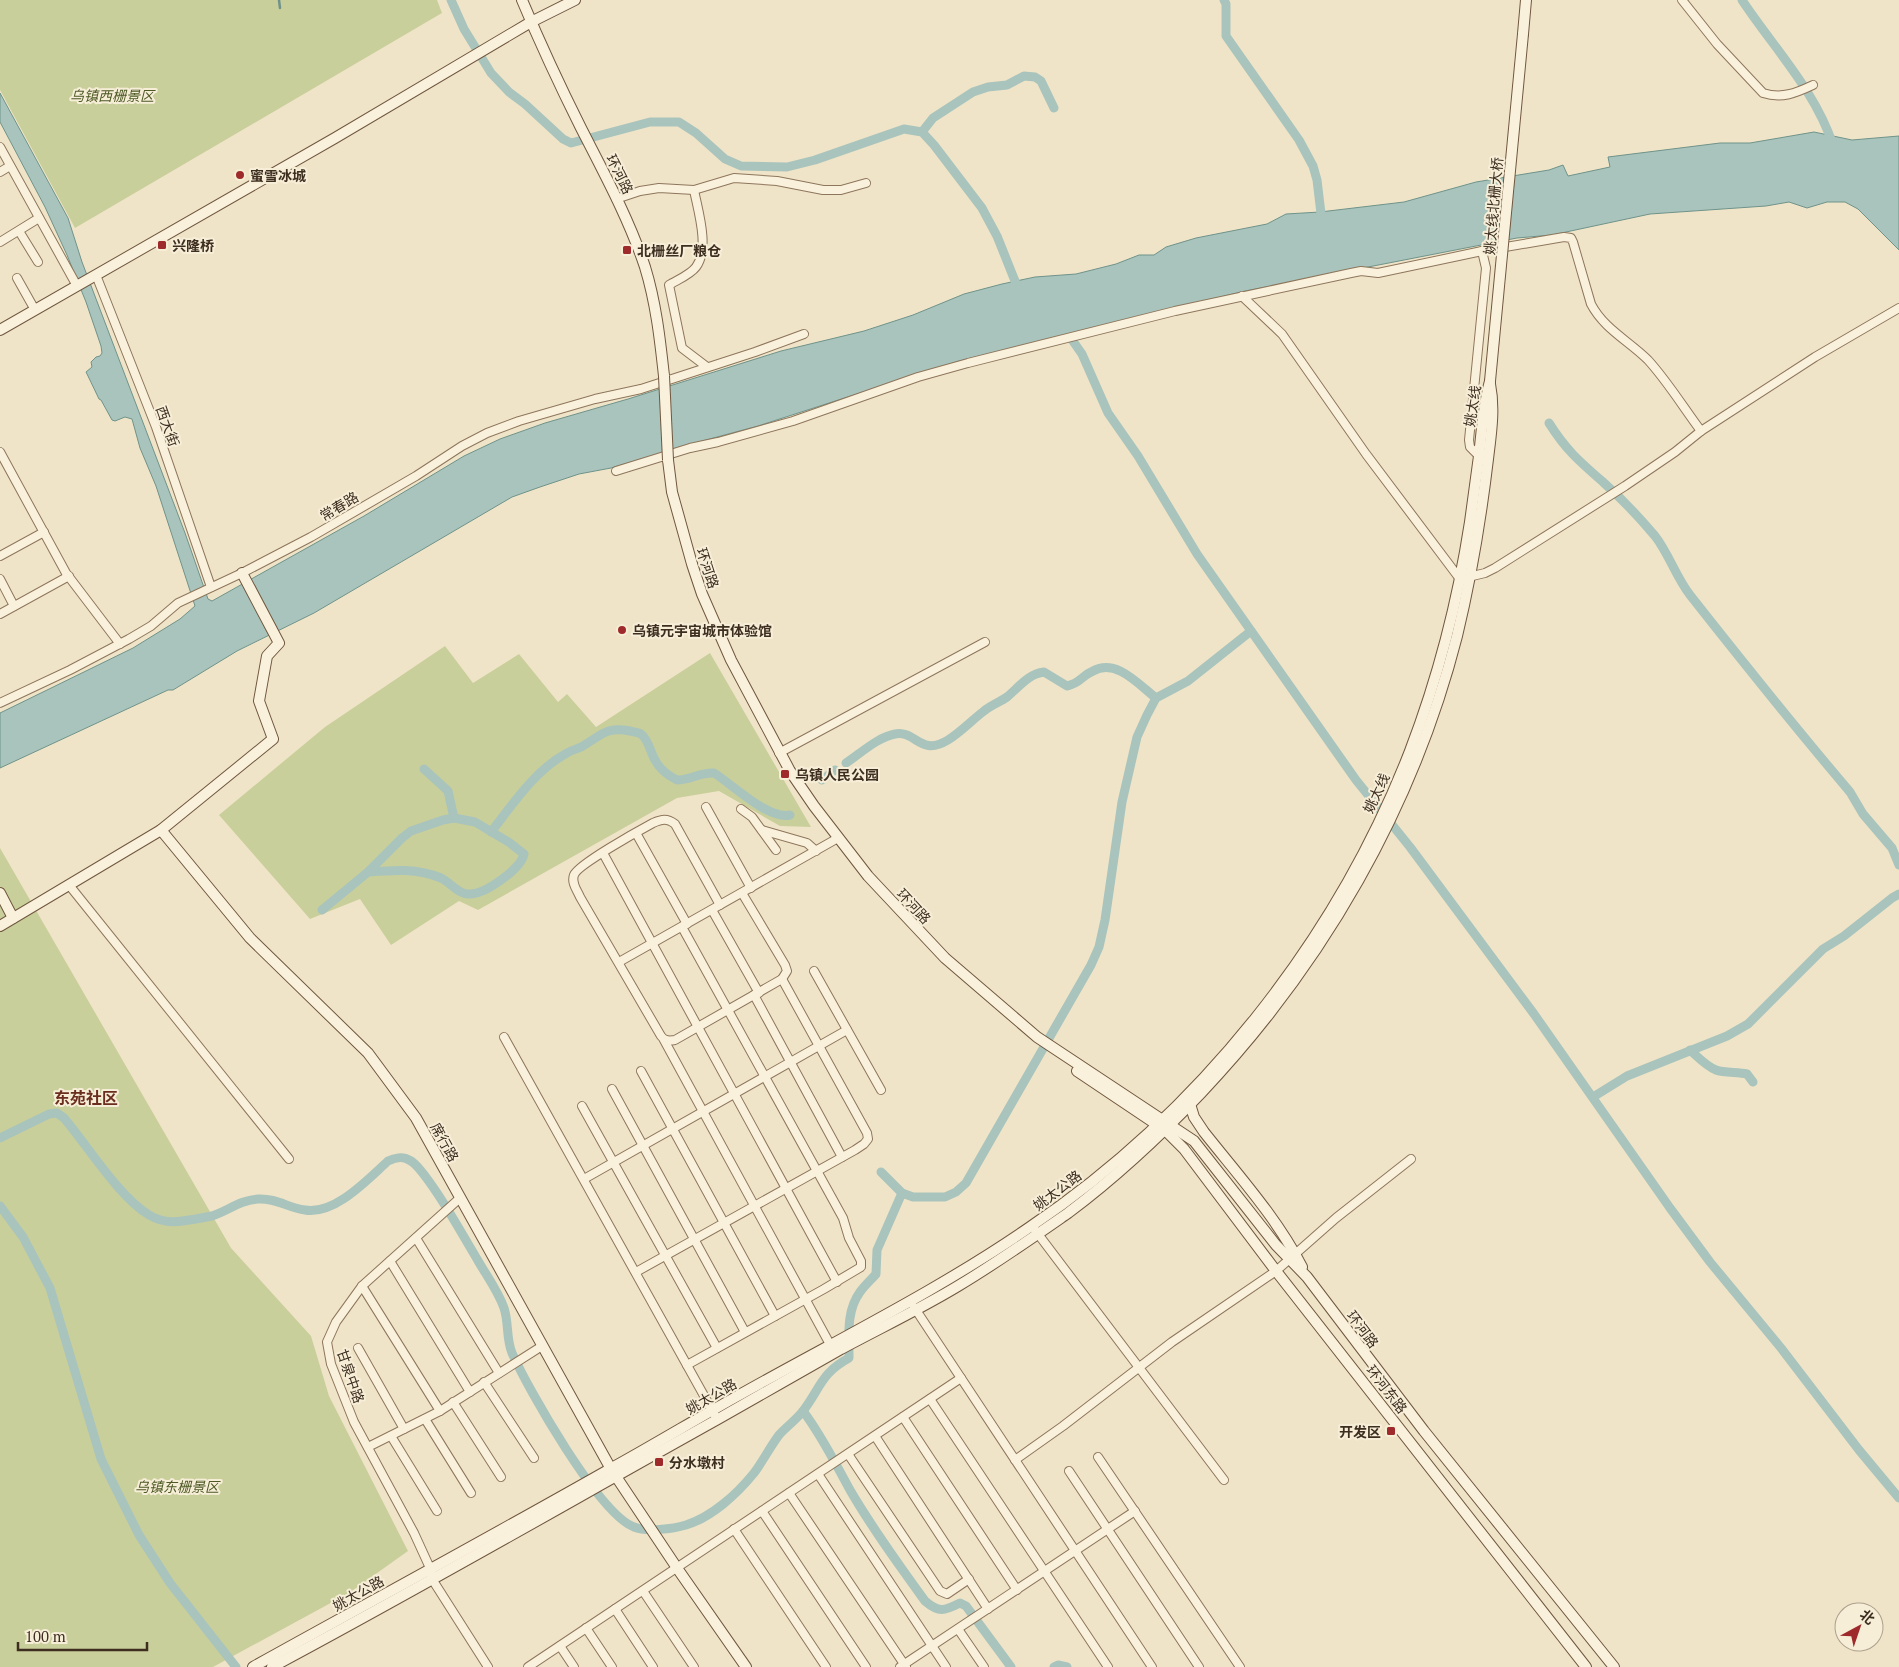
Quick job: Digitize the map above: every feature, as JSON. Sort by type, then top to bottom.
[{"type":"street","name":"环河路","points":[[522,0],[572,111],[637,244],[652,291],[660,336],[668,460],[672,492],[680,523],[702,594],[735,669],[790,771],[868,876],[917,930],[977,986],[1052,1048],[1081,1075],[1194,1141],[1276,1245],[1306,1277],[1424,1431],[1614,1667]]},
{"type":"street","points":[[0,330],[531,22],[575,0]]},
{"type":"street","name":"姚太线北栅大桥","points":[[1490,381],[1526,0]]},
{"type":"street","points":[[1682,0],[1717,44],[1763,93],[1773,96],[1785,96],[1813,85]]},
{"type":"street","points":[[0,147],[77,286]]},
{"type":"street","points":[[0,172],[10,166]]},
{"type":"street","points":[[616,199],[640,191],[659,188],[694,190],[734,178],[777,181],[823,190],[840,190],[866,183]]},
{"type":"street","points":[[694,190],[702,230],[701,253],[696,267],[669,285],[682,348],[707,368]]},
{"type":"street","points":[[0,242],[39,218]]},
{"type":"street","points":[[19,231],[38,262]]},
{"type":"street","points":[[616,471],[690,448],[736,438],[793,421],[927,375],[1053,341],[1242,296],[1351,273],[1361,271],[1378,273],[1564,237],[1570,238],[1576,248],[1591,304],[1595,312],[1604,323],[1657,370],[1701,431]]},
{"type":"street","points":[[1479,456],[1470,447],[1469,440],[1486,268],[1482,252]]},
{"type":"street","name":"西大街","points":[[94,277],[156,427],[209,588]]},
{"type":"street","points":[[17,278],[35,310]]},
{"type":"street","points":[[1242,296],[1282,334],[1366,454],[1464,578],[1485,573],[1495,568],[1624,486],[1675,452],[1701,431],[1815,357],[1899,308]]},
{"type":"street","name":"常春路","points":[[1,699],[120,644],[151,626],[178,603],[242,573],[311,537],[416,476],[462,446],[487,433],[519,421],[618,393],[641,389],[804,334]]},
{"type":"street","name":"姚太线","points":[[1464,578],[1483,412],[1490,381]]},
{"type":"street","name":"姚太线","points":[[1164,1125],[1190,1104],[1239,1052],[1300,974],[1338,915],[1395,797],[1438,666],[1481,513],[1492,429],[1493,404],[1490,381]]},
{"type":"street","points":[[0,452],[69,576],[120,644]]},
{"type":"street","points":[[0,556],[44,532]]},
{"type":"street","points":[[0,926],[160,830],[274,739],[259,701],[267,656],[279,643],[242,573]]},
{"type":"street","points":[[0,614],[69,576]]},
{"type":"street","points":[[0,579],[14,606]]},
{"type":"street","points":[[780,753],[985,642]]},
{"type":"street","points":[[706,807],[752,888]]},
{"type":"street","points":[[741,809],[748,812],[776,850]]},
{"type":"street","points":[[720,905],[675,824],[669,820],[663,819],[653,823],[576,870],[573,875],[573,883],[664,1040],[833,1348]]},
{"type":"street","name":"席行路","points":[[160,830],[250,938],[368,1053],[416,1118],[457,1201],[614,1473],[663,1548],[746,1667]]},
{"type":"street","points":[[762,830],[807,844],[816,851]]},
{"type":"street","points":[[636,833],[764,1077],[843,1218],[849,1238],[861,1261],[861,1267],[688,1365]]},
{"type":"street","points":[[619,962],[838,838]]},
{"type":"street","name":"姚太线","points":[[1164,1125],[1215,1066],[1279,986],[1374,841]]},
{"type":"street","points":[[603,853],[836,1282]]},
{"type":"street","points":[[69,885],[289,1158]]},
{"type":"street","points":[[0,893],[13,918]]},
{"type":"street","points":[[664,1040],[675,1040],[782,980],[787,971],[742,893]]},
{"type":"street","points":[[712,910],[790,1062],[842,1157]]},
{"type":"street","points":[[814,971],[881,1090]]},
{"type":"street","points":[[636,1272],[842,1157],[864,1144],[868,1139],[867,1133],[782,980]]},
{"type":"street","points":[[584,1179],[847,1030]]},
{"type":"street","points":[[504,1037],[715,1415]]},
{"type":"street","points":[[641,1071],[775,1316]]},
{"type":"street","points":[[612,1089],[745,1332]]},
{"type":"street","points":[[1190,1104],[1194,1117],[1204,1132],[1290,1244],[1306,1277]]},
{"type":"street","points":[[582,1106],[717,1348]]},
{"type":"street","name":"姚太公路","points":[[833,1348],[862,1338],[913,1305],[945,1281],[1035,1230],[1089,1184],[1164,1125]]},
{"type":"street","name":"环河东路","points":[[1164,1125],[1210,1181],[1276,1271],[1586,1667]]},
{"type":"street","points":[[1015,1460],[1172,1342],[1276,1271],[1336,1218],[1411,1158]]},
{"type":"street","name":"甘泉中路","points":[[457,1201],[362,1286],[336,1322],[327,1342],[334,1372],[354,1422],[414,1533],[431,1574],[488,1667]]},
{"type":"street","points":[[1035,1230],[1224,1480]]},
{"type":"street","points":[[416,1238],[499,1373]]},
{"type":"street","points":[[390,1261],[470,1392]]},
{"type":"street","points":[[362,1286],[440,1411]]},
{"type":"street","points":[[913,1305],[1152,1667]]},
{"type":"street","name":"姚太公路","points":[[272,1667],[431,1574],[614,1473],[833,1348],[865,1325],[913,1305]]},
{"type":"street","points":[[368,1448],[440,1411],[542,1346]]},
{"type":"street","points":[[358,1348],[404,1429]]},
{"type":"street","points":[[532,1666],[961,1378]]},
{"type":"street","points":[[484,1382],[534,1458]]},
{"type":"street","points":[[930,1399],[1108,1667]]},
{"type":"street","points":[[453,1402],[501,1477]]},
{"type":"street","points":[[903,1417],[1017,1590]]},
{"type":"street","points":[[424,1419],[471,1493]]},
{"type":"street","points":[[391,1436],[437,1511]]},
{"type":"street","points":[[875,1436],[969,1579],[986,1610]]},
{"type":"street","points":[[844,1456],[940,1591],[947,1594],[969,1579]]},
{"type":"street","points":[[1098,1457],[1240,1667]]},
{"type":"street","points":[[1069,1471],[1199,1667]]},
{"type":"street","points":[[818,1474],[946,1667]]},
{"type":"street","points":[[790,1493],[903,1666],[1136,1511]]},
{"type":"street","points":[[762,1511],[866,1667]]},
{"type":"street","points":[[734,1529],[826,1667]]},
{"type":"street","name":"姚太公路","points":[[253,1667],[431,1574]]},
{"type":"street","points":[[643,1591],[694,1667]]},
{"type":"street","points":[[615,1609],[653,1667]]},
{"type":"street","points":[[586,1628],[612,1667]]},
{"type":"street","points":[[958,1628],[984,1667]]},
{"type":"street","points":[[560,1646],[574,1667]]},
{"type":"green space","name":"乌镇西栅景区","points":[[0,0],[437,0],[442,13],[75,228],[0,90]]},
{"type":"green space","points":[[445,646],[473,683],[519,654],[558,702],[567,694],[596,727],[710,653],[811,827],[780,826],[719,791],[677,798],[478,910],[459,901],[391,945],[360,899],[310,919],[219,815],[325,727]]},
{"type":"green space","name":"乌镇东栅景区","points":[[0,848],[231,1248],[311,1336],[329,1396],[408,1551],[349,1593],[213,1667],[0,1667]]},
{"type":"water","points":[[0,93],[68,218],[82,262],[185,533],[208,599],[212,601],[364,516],[464,456],[500,439],[545,423],[781,351],[864,331],[913,315],[964,294],[1035,277],[1076,274],[1116,264],[1139,255],[1154,255],[1166,247],[1196,238],[1267,224],[1286,214],[1404,202],[1476,182],[1549,170],[1563,165],[1568,176],[1610,167],[1608,157],[1720,143],[1750,143],[1814,132],[1852,140],[1899,136],[1899,250],[1858,209],[1845,202],[1827,202],[1807,208],[1789,202],[1766,206],[1650,214],[1552,235],[1517,238],[1245,291],[959,361],[758,426],[611,468],[579,474],[512,497],[314,613],[237,651],[173,690],[168,690],[0,768],[0,713],[133,648],[180,619],[195,606],[156,486],[140,448],[132,419],[125,417],[115,421],[112,420],[86,372],[92,367],[91,362],[102,353],[101,346],[67,255],[45,207],[0,122]]},
{"type":"waterway","points":[[279,0],[280,8]]},
{"type":"waterway","points":[[451,0],[464,29],[491,73],[509,92],[563,139],[571,143],[650,122],[679,122],[696,133],[725,159],[741,166],[787,167],[815,160],[904,129],[922,132],[982,208],[997,236],[1019,291]]},
{"type":"waterway","points":[[1224,0],[1226,4],[1226,36],[1299,140],[1313,166],[1317,180],[1322,222]]},
{"type":"waterway","points":[[1742,0],[1816,106],[1833,145]]},
{"type":"waterway","points":[[922,132],[933,118],[973,92],[988,87],[1007,85],[1024,76],[1035,77],[1041,81],[1054,108]]},
{"type":"waterway","points":[[1061,324],[1082,354],[1108,413],[1138,456],[1197,554],[1356,780],[1410,847],[1534,1014],[1710,1262],[1781,1348],[1859,1450],[1899,1498]]},
{"type":"waterway","points":[[1549,423],[1573,455],[1623,501],[1655,536],[1690,595],[1850,792],[1863,814],[1892,848],[1899,865]]},
{"type":"waterway","points":[[881,1172],[902,1193],[913,1197],[945,1197],[956,1192],[966,1183],[1091,965],[1099,947],[1105,920],[1122,802],[1137,737],[1147,715],[1156,698],[1188,681],[1251,631]]},
{"type":"waterway","points":[[846,763],[876,742],[895,734],[902,734],[924,745],[931,746],[948,740],[987,709],[1007,697],[1028,678],[1038,673],[1044,672],[1067,686],[1093,671],[1110,668],[1126,674],[1156,698]]},
{"type":"waterway","points":[[491,832],[525,788],[555,760],[604,733],[615,730],[641,734],[646,739],[659,767],[677,780],[714,773],[761,807],[781,815],[790,815]]},
{"type":"waterway","points":[[424,769],[448,791],[454,818]]},
{"type":"waterway","points":[[822,780],[835,770]]},
{"type":"waterway","points":[[322,910],[368,872],[411,831],[443,820],[454,818],[475,822],[510,843],[524,854],[516,867],[502,880],[484,890],[470,894],[462,893],[441,878],[414,871],[368,872]]},
{"type":"waterway","points":[[1593,1097],[1627,1076],[1727,1036],[1748,1024],[1823,949],[1844,936],[1899,894]]},
{"type":"waterway","points":[[1690,1050],[1712,1068],[1723,1072],[1747,1074],[1753,1082]]},
{"type":"waterway","points":[[0,1138],[49,1114],[57,1113],[64,1118],[126,1196],[149,1215],[169,1222],[212,1216],[245,1201],[258,1199],[271,1200],[305,1210],[328,1207],[361,1186],[388,1161],[396,1158],[411,1161],[420,1169],[439,1196],[499,1295],[506,1314],[512,1353],[533,1394],[566,1449],[584,1476],[619,1517],[639,1529],[652,1530],[686,1525],[714,1511],[723,1504],[754,1473],[779,1435],[803,1411],[832,1370],[849,1358],[849,1324],[852,1307],[860,1292],[876,1274],[877,1250],[902,1193]]},
{"type":"waterway","points":[[0,1206],[23,1237],[50,1288],[101,1459],[139,1535],[170,1583],[236,1667]]},
{"type":"waterway","points":[[803,1411],[867,1518],[925,1601],[942,1610],[960,1603],[966,1606],[1011,1667]]},
{"type":"waterway","points":[[1054,1667],[1058,1665],[1067,1667]]},
{"type":"place","name":"蜜雪冰城","points":[[240,175]]},
{"type":"place","name":"兴隆桥","points":[[162,245]]},
{"type":"place","name":"北栅丝厂粮仓","points":[[627,250]]},
{"type":"place","name":"乌镇元宇宙城市体验馆","points":[[622,630]]},
{"type":"place","name":"乌镇人民公园","points":[[785,774]]},
{"type":"place","name":"开发区","points":[[1391,1431]]},
{"type":"place","name":"分水墩村","points":[[659,1462]]},
{"type":"district","name":"东苑社区","points":[[86,1098]]}]
